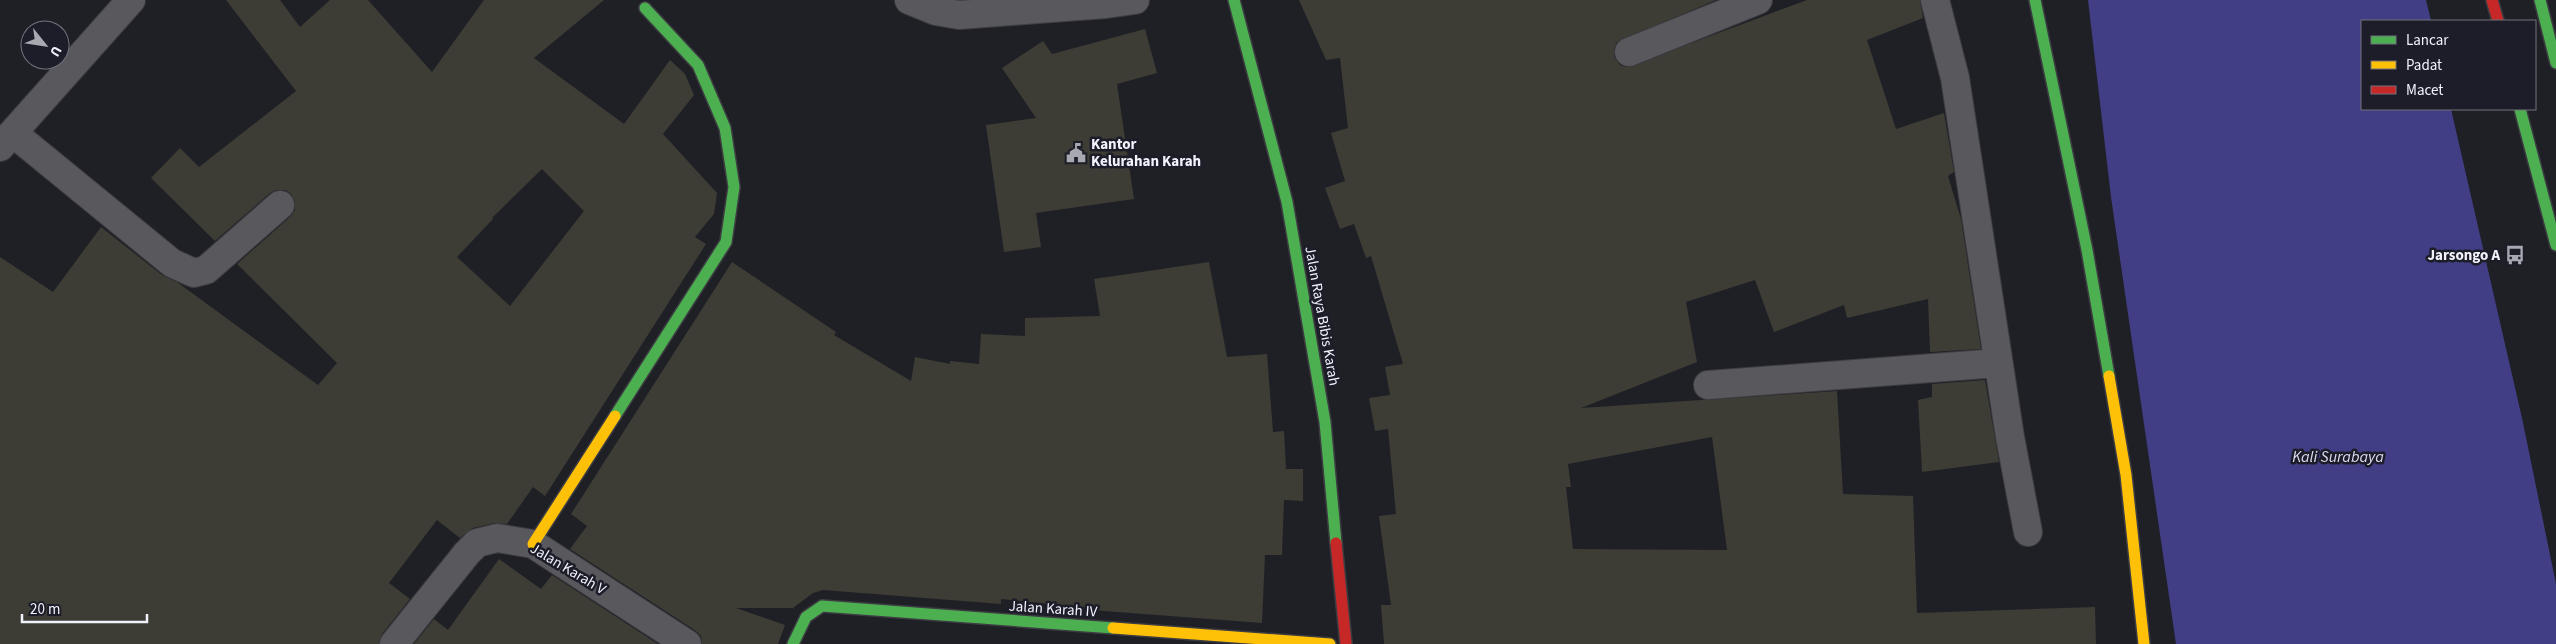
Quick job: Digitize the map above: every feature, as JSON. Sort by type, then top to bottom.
[{"type":"street","points":[[131,0],[7,140],[172,263],[194,273],[206,270],[280,204]]},
{"type":"street","points":[[909,0],[936,11],[959,14],[1106,4],[1135,0]]},
{"type":"street","name":"Jalan Raya Bibis Karah","points":[[1234,0],[1287,202],[1324,412],[1346,644]]},
{"type":"street","points":[[1629,52],[1758,0]]},
{"type":"street","points":[[1935,0],[1955,78],[1998,363],[2028,532]]},
{"type":"street","points":[[2035,0],[2086,250],[2126,475],[2144,644]]},
{"type":"street","points":[[2492,0],[2498,20]]},
{"type":"street","points":[[2540,0],[2556,63]]},
{"type":"street","points":[[533,544],[726,242],[734,188],[725,128],[698,65],[645,8]]},
{"type":"street","points":[[2520,110],[2556,245]]},
{"type":"street","points":[[1708,385],[1998,363]]},
{"type":"street","name":"Jalan Karah V","points":[[394,644],[467,553],[477,543],[497,538],[533,544],[687,644]]},
{"type":"street","name":"Jalan Karah IV","points":[[793,644],[806,617],[822,606],[1330,644]]},
{"type":"water","name":"Kali Surabaya","points":[[2088,0],[2426,0],[2431,20],[2361,20],[2361,110],[2451,110],[2522,418],[2556,584],[2556,644],[2176,644],[2111,197]]},
{"type":"building","points":[[226,0],[280,0],[300,27],[330,0],[368,0],[432,72],[484,0],[604,0],[534,58],[624,124],[670,60],[685,74],[694,95],[663,134],[717,193],[714,214],[695,237],[706,244],[545,496],[533,487],[507,524],[494,523],[473,528],[460,538],[437,520],[389,583],[410,599],[382,634],[379,644],[0,644],[0,257],[53,292],[101,227],[162,275],[177,282],[318,385],[337,363],[237,264],[291,216],[295,210],[295,202],[291,194],[285,190],[276,190],[270,193],[215,241],[151,178],[180,148],[199,167],[296,91]],"holes":[[[542,169],[584,211],[510,306],[457,257],[492,218]]]},
{"type":"building","points":[[1299,0],[1716,0],[1617,42],[1614,49],[1614,57],[1620,65],[1627,67],[1807,0],[1920,0],[1923,18],[1867,40],[1896,129],[1944,113],[1954,172],[1948,176],[1961,219],[1981,349],[1930,352],[1928,299],[1847,318],[1844,305],[1774,332],[1755,280],[1686,302],[1697,362],[1581,408],[1837,391],[1843,494],[1913,496],[1917,613],[2095,607],[2096,644],[1384,644],[1381,605],[1391,605],[1379,516],[1396,514],[1388,429],[1375,431],[1369,398],[1390,395],[1385,367],[1403,364],[1371,256],[1366,258],[1354,224],[1340,229],[1325,188],[1345,181],[1331,133],[1348,128],[1340,58],[1326,60]],"holes":[[[1712,437],[1727,550],[1573,549],[1566,487],[1571,487],[1568,464]]]},
{"type":"building","points":[[1145,29],[1157,73],[1117,84],[1134,199],[1036,213],[1041,247],[1004,252],[986,125],[1036,118],[1002,68],[1043,41],[1052,54]]},
{"type":"building","points":[[732,262],[836,332],[834,335],[911,381],[915,357],[950,364],[950,361],[979,364],[981,334],[1025,336],[1025,318],[1100,316],[1094,279],[1209,262],[1227,357],[1267,354],[1273,432],[1284,431],[1286,469],[1303,469],[1303,501],[1284,500],[1282,555],[1265,555],[1262,623],[1091,610],[1091,608],[1001,599],[1001,604],[823,590],[813,593],[793,608],[736,608],[785,625],[778,644],[702,644],[701,636],[696,631],[570,549],[587,526],[571,514]]},
{"type":"building","points":[[1985,380],[1999,462],[1922,472],[1918,400],[1932,397],[1932,384]]},
{"type":"building","points":[[499,559],[541,589],[552,575],[658,644],[414,644],[434,619],[448,630]]},
{"type":"traffic: fast","points":[[1234,0],[1287,202],[1325,422],[1336,543]]},
{"type":"traffic: fast","points":[[2035,0],[2087,250],[2109,376]]},
{"type":"traffic: fast","points":[[2540,0],[2556,63]]},
{"type":"traffic: fast","points":[[615,416],[726,242],[734,187],[725,128],[698,65],[645,8]]},
{"type":"traffic: fast","points":[[2520,110],[2556,245]]},
{"type":"traffic: fast","points":[[793,644],[806,617],[822,606],[1113,628]]},
{"type":"traffic: slow","points":[[2109,376],[2126,475],[2144,644]]},
{"type":"traffic: slow","points":[[533,544],[615,416]]},
{"type":"traffic: slow","points":[[1113,628],[1330,644]]},
{"type":"traffic: jam","points":[[2492,0],[2498,20]]},
{"type":"traffic: jam","points":[[1336,543],[1346,644]]},
{"type":"place","name":"Kantor Kelurahan Karah","points":[[1076,153]]},
{"type":"place","name":"Jarsongo A","points":[[2515,255]]}]
